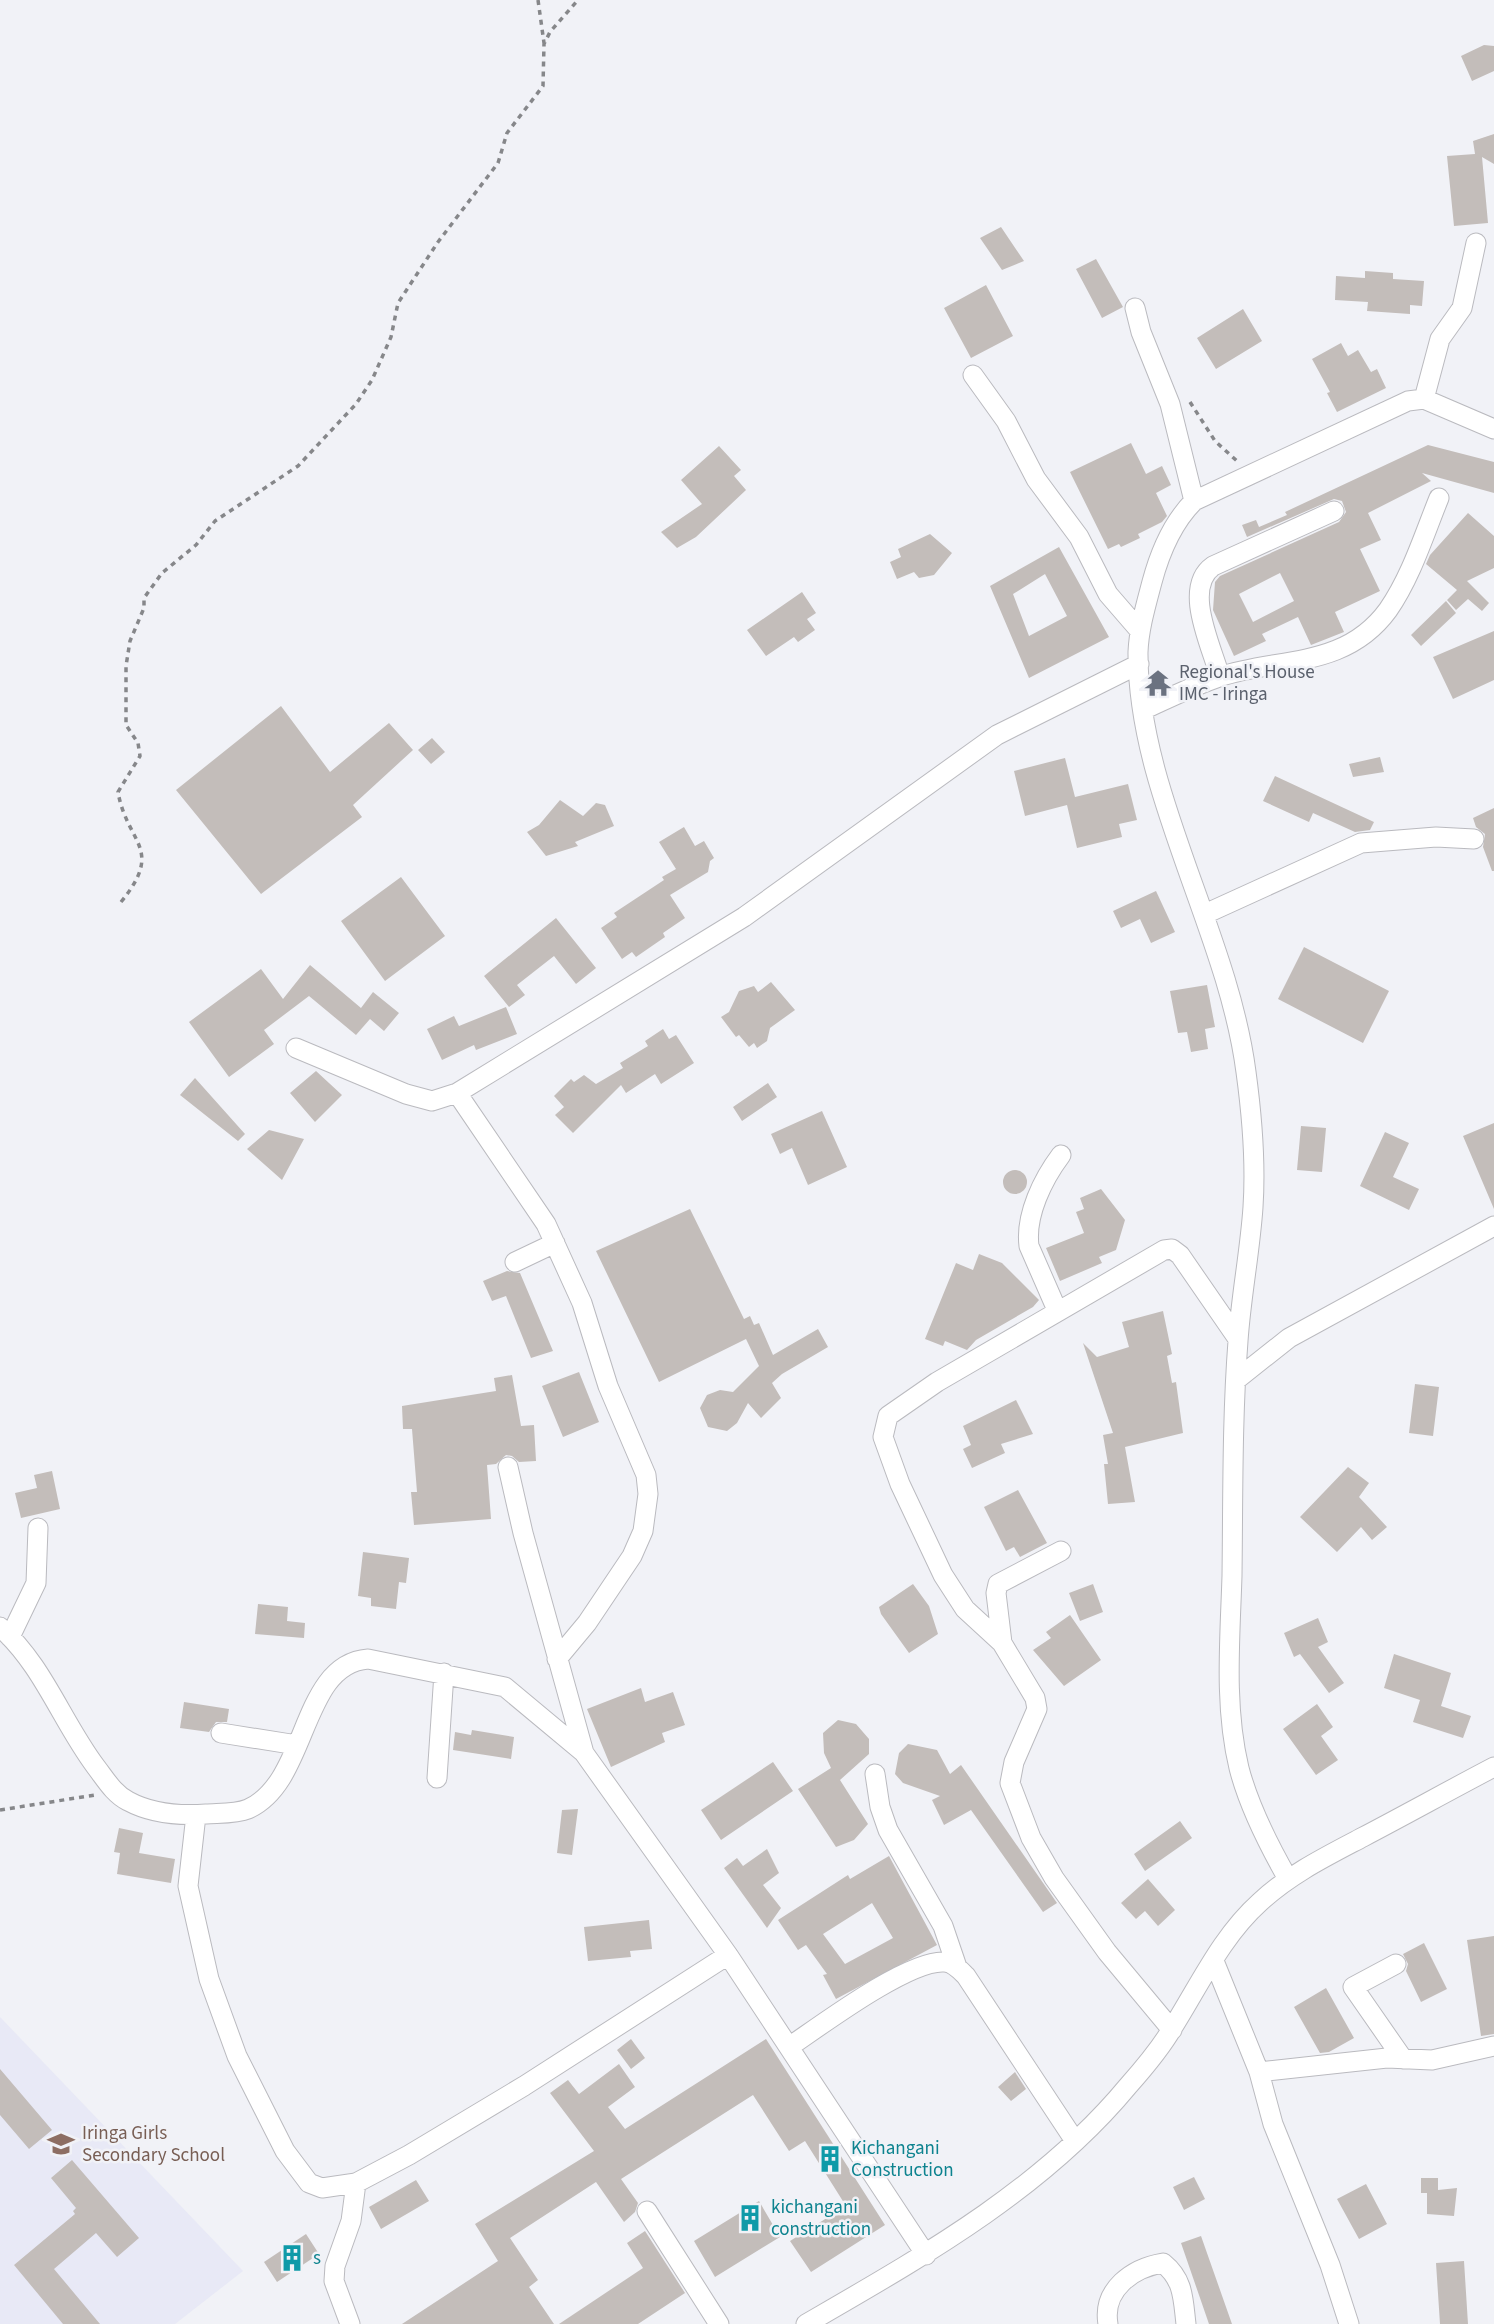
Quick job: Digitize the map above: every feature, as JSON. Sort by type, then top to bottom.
[{"type":"street","points":[[1424,399],[1440,339],[1462,308],[1476,243]]},
{"type":"street","points":[[1135,308],[1141,332],[1170,404],[1194,501]]},
{"type":"street","points":[[973,375],[1006,421],[1040,486],[1079,537],[1108,594],[1140,631]]},
{"type":"street","points":[[1288,1879],[1255,1815],[1235,1746],[1229,1661],[1238,1339],[1253,1206],[1252,1117],[1246,1065],[1205,914],[1163,794],[1145,709],[1139,664],[1140,631],[1156,567],[1172,529],[1194,501],[1256,474],[1382,412],[1424,399],[1494,429]]},
{"type":"street","points":[[1145,709],[1220,677],[1328,655],[1347,646],[1379,620],[1407,576],[1439,498]]},
{"type":"street","points":[[1220,677],[1202,612],[1199,584],[1202,576],[1213,566],[1334,511]]},
{"type":"street","points":[[296,1048],[406,1094],[432,1101],[457,1093],[744,917],[997,735],[1139,664]]},
{"type":"street","points":[[1205,914],[1361,843],[1436,837],[1474,839]]},
{"type":"street","points":[[457,1093],[547,1224],[582,1303],[608,1387],[639,1454],[648,1494],[643,1531],[632,1556],[587,1623],[557,1659]]},
{"type":"street","points":[[1057,1310],[1029,1245],[1028,1235],[1036,1202],[1061,1154]]},
{"type":"street","points":[[1236,1380],[1289,1338],[1494,1226]]},
{"type":"street","points":[[515,1262],[555,1243]]},
{"type":"street","points":[[1172,2030],[1107,1952],[1054,1878],[1018,1811],[1010,1783],[1014,1762],[1037,1703],[1002,1643],[965,1609],[943,1575],[900,1484],[883,1437],[884,1424],[888,1416],[937,1382],[1159,1251],[1172,1249],[1180,1255],[1238,1339]]},
{"type":"street","points":[[508,1467],[584,1753]]},
{"type":"street","points":[[38,1528],[36,1583],[5,1632],[28,1657],[82,1749],[115,1793],[153,1813],[196,1815],[246,1810],[264,1799],[285,1775],[297,1745],[336,1671],[352,1660],[368,1659],[505,1687],[584,1753],[728,1955],[926,2255]]},
{"type":"street","points":[[1002,1643],[996,1593],[998,1584],[1061,1552]]},
{"type":"street","points":[[436,1778],[444,1673]]},
{"type":"street","points":[[220,1733],[297,1745]]},
{"type":"street","points":[[806,2324],[926,2255],[1025,2183],[1075,2141],[1127,2088],[1172,2030],[1231,1931],[1288,1879],[1494,1767]]},
{"type":"street","points":[[875,1774],[880,1807],[888,1830],[943,1926],[957,1967],[1075,2141]]},
{"type":"street","points":[[196,1815],[188,1885],[209,1979],[237,2056],[285,2151],[309,2183],[323,2188],[356,2183],[524,2086],[728,1955]]},
{"type":"street","points":[[1214,1961],[1259,2072],[1273,2124],[1330,2265],[1349,2324]]},
{"type":"street","points":[[789,2047],[897,1978],[932,1963],[945,1962],[957,1967]]},
{"type":"street","points":[[1396,1964],[1353,1987],[1403,2059]]},
{"type":"street","points":[[1259,2072],[1403,2059],[1432,2060],[1494,2046]]},
{"type":"street","points":[[350,2324],[334,2281],[335,2266],[351,2221],[356,2183]]},
{"type":"street","points":[[647,2211],[719,2324]]},
{"type":"street","points":[[1108,2324],[1112,2297],[1121,2282],[1143,2267],[1163,2263],[1174,2272],[1182,2287],[1186,2324]]},
{"type":"path","points":[[121,902],[137,881],[143,862],[118,792],[139,756],[138,743],[126,725],[129,698],[126,666],[130,640],[144,608],[144,598],[162,573],[197,545],[215,521],[298,466],[356,404],[372,380],[391,338],[398,303],[405,290],[498,163],[508,132],[543,86],[544,44],[538,0]]},
{"type":"path","points":[[544,44],[554,26],[578,0]]},
{"type":"path","points":[[1186,398],[1215,441],[1256,474]]},
{"type":"path","points":[[0,1810],[115,1793]]},
{"type":"shaded area","name":"Iringa Girls Secondary School","points":[[0,2017],[243,2271],[175,2324],[0,2324]]},
{"type":"building","points":[[1484,45],[1494,46],[1494,71],[1472,81],[1461,56]]},
{"type":"building","points":[[1494,134],[1494,164],[1482,157],[1488,223],[1454,226],[1447,156],[1475,154],[1473,141]]},
{"type":"building","points":[[1001,227],[1024,261],[1002,270],[980,238]]},
{"type":"building","points":[[1096,259],[1123,307],[1102,318],[1076,269]]},
{"type":"building","points":[[1365,271],[1393,273],[1393,279],[1424,281],[1422,306],[1410,305],[1410,314],[1367,311],[1368,302],[1335,300],[1336,276],[1365,278]]},
{"type":"building","points":[[986,285],[1013,336],[971,358],[944,308]]},
{"type":"building","points":[[1243,309],[1262,341],[1216,369],[1197,338]]},
{"type":"building","points":[[1341,343],[1348,356],[1358,350],[1371,372],[1377,369],[1386,388],[1337,412],[1327,393],[1330,392],[1312,359]]},
{"type":"building","points":[[1131,443],[1146,474],[1162,466],[1171,485],[1156,493],[1167,516],[1162,522],[1138,534],[1140,538],[1121,547],[1119,544],[1108,549],[1070,472]]},
{"type":"building","points":[[1428,445],[1494,462],[1494,493],[1422,473],[1431,481],[1368,513],[1381,540],[1360,549],[1380,591],[1335,612],[1344,632],[1311,645],[1298,617],[1262,634],[1266,641],[1234,656],[1213,610],[1215,582],[1220,576],[1339,522],[1346,512],[1342,501],[1334,499],[1247,537],[1242,525],[1256,520],[1259,527],[1287,515],[1285,512]],"holes":[[[1280,573],[1294,601],[1253,622],[1239,594]]]},
{"type":"building","points":[[719,446],[741,470],[734,476],[746,490],[696,537],[677,548],[661,532],[702,504],[681,480]]},
{"type":"building","points":[[1468,513],[1494,536],[1494,568],[1467,581],[1489,603],[1482,611],[1468,599],[1456,610],[1447,600],[1457,590],[1426,564],[1430,555]]},
{"type":"building","points":[[930,534],[952,553],[934,575],[919,578],[914,572],[897,579],[890,562],[901,557],[898,549]]},
{"type":"building","points":[[1059,547],[1109,637],[1029,678],[990,586]],"holes":[[[1045,574],[1067,616],[1029,636],[1013,594]]]},
{"type":"building","points":[[802,592],[816,613],[807,619],[815,630],[798,642],[794,637],[766,656],[747,630]]},
{"type":"building","points":[[1446,601],[1456,613],[1421,646],[1411,635]]},
{"type":"building","points":[[1494,631],[1494,680],[1453,699],[1433,657]]},
{"type":"building","points":[[281,706],[330,772],[389,723],[413,750],[353,805],[362,817],[261,894],[176,790]]},
{"type":"building","points":[[432,738],[445,752],[431,764],[418,750]]},
{"type":"building","points":[[1380,757],[1384,772],[1353,777],[1349,764]]},
{"type":"building","points":[[1065,758],[1075,797],[1128,784],[1137,820],[1119,824],[1122,837],[1077,848],[1067,805],[1025,816],[1014,771]]},
{"type":"building","points":[[1275,776],[1374,822],[1370,830],[1355,832],[1313,813],[1309,822],[1263,801]]},
{"type":"building","points":[[560,800],[583,816],[596,803],[605,805],[614,826],[575,842],[578,846],[546,856],[527,832],[539,825]]},
{"type":"building","points":[[1494,808],[1492,871],[1483,847],[1485,834],[1476,827],[1473,818]]},
{"type":"building","points":[[684,827],[695,846],[704,841],[714,858],[710,861],[708,872],[670,895],[685,918],[663,933],[665,937],[636,957],[632,952],[622,959],[601,928],[617,917],[614,913],[676,869],[659,842]]},
{"type":"building","points":[[401,877],[445,936],[385,981],[341,921]]},
{"type":"building","points":[[1156,891],[1175,932],[1151,943],[1140,919],[1121,928],[1113,911]]},
{"type":"building","points":[[556,918],[596,968],[576,984],[554,956],[517,985],[525,995],[509,1007],[484,976]]},
{"type":"building","points":[[1304,947],[1389,991],[1363,1043],[1278,999]]},
{"type":"building","points":[[310,965],[361,1008],[373,992],[399,1013],[384,1031],[370,1019],[356,1035],[309,996],[264,1030],[274,1044],[229,1077],[189,1022],[261,969],[283,999]]},
{"type":"building","points":[[771,982],[795,1010],[770,1028],[767,1041],[757,1048],[754,1043],[749,1047],[739,1035],[736,1037],[721,1017],[729,1012],[739,991],[754,986],[758,992]]},
{"type":"building","points":[[1207,985],[1215,1027],[1205,1029],[1208,1049],[1191,1052],[1187,1032],[1178,1033],[1170,991]]},
{"type":"building","points":[[506,1007],[517,1034],[476,1050],[474,1045],[442,1060],[427,1029],[454,1016],[459,1026]]},
{"type":"building","points":[[663,1029],[669,1039],[676,1035],[694,1063],[661,1084],[655,1074],[626,1093],[621,1085],[573,1133],[555,1115],[564,1107],[554,1096],[571,1079],[574,1082],[584,1075],[596,1084],[623,1068],[620,1063],[648,1046],[645,1041]]},
{"type":"building","points":[[316,1071],[342,1095],[315,1122],[290,1093]]},
{"type":"building","points":[[195,1078],[245,1134],[238,1141],[180,1095]]},
{"type":"building","points":[[768,1083],[777,1097],[742,1121],[733,1107]]},
{"type":"building","points":[[822,1111],[847,1167],[808,1185],[792,1148],[780,1154],[771,1134]]},
{"type":"building","points":[[1494,1123],[1494,1209],[1463,1136]]},
{"type":"building","points":[[1301,1126],[1326,1128],[1322,1172],[1297,1170]]},
{"type":"building","points":[[269,1130],[304,1139],[282,1180],[247,1149]]},
{"type":"building","points":[[1385,1132],[1409,1143],[1393,1177],[1419,1189],[1409,1210],[1360,1186]]},
{"type":"building","points":[[1015,1170],[1024,1173],[1027,1182],[1024,1191],[1015,1194],[1006,1191],[1003,1182],[1006,1173]]},
{"type":"building","points":[[1101,1189],[1125,1220],[1116,1250],[1099,1257],[1102,1263],[1060,1281],[1046,1248],[1084,1233],[1076,1212],[1084,1209],[1080,1198]]},
{"type":"building","points":[[690,1209],[744,1319],[750,1316],[754,1325],[759,1323],[773,1355],[818,1329],[828,1347],[782,1374],[772,1383],[781,1398],[761,1418],[748,1403],[737,1423],[727,1431],[708,1427],[700,1408],[707,1395],[720,1390],[733,1392],[759,1366],[746,1339],[659,1382],[596,1251]]},
{"type":"building","points":[[979,1254],[1002,1263],[1039,1300],[1033,1307],[976,1340],[967,1350],[945,1341],[943,1346],[925,1339],[956,1263],[973,1270]]},
{"type":"building","points":[[507,1271],[520,1273],[553,1351],[531,1358],[506,1296],[492,1301],[483,1281]]},
{"type":"building","points":[[1163,1311],[1172,1354],[1167,1356],[1172,1383],[1176,1382],[1183,1433],[1125,1447],[1135,1502],[1108,1504],[1104,1464],[1108,1464],[1103,1435],[1113,1433],[1083,1343],[1097,1357],[1129,1347],[1122,1322]]},
{"type":"building","points":[[579,1372],[599,1422],[563,1437],[542,1386]]},
{"type":"building","points":[[512,1375],[521,1426],[534,1425],[536,1461],[519,1462],[506,1455],[496,1464],[487,1465],[491,1519],[414,1525],[411,1492],[417,1492],[412,1429],[403,1429],[402,1406],[496,1391],[494,1378]]},
{"type":"building","points":[[1415,1384],[1439,1387],[1433,1436],[1409,1433]]},
{"type":"building","points":[[1016,1400],[1033,1434],[1001,1444],[1005,1453],[972,1468],[963,1449],[971,1445],[963,1426]]},
{"type":"building","points":[[1348,1467],[1369,1483],[1359,1497],[1387,1527],[1372,1540],[1361,1527],[1337,1552],[1300,1517]]},
{"type":"building","points":[[52,1471],[60,1509],[21,1518],[15,1493],[37,1488],[34,1475]]},
{"type":"building","points":[[1018,1490],[1047,1543],[1020,1557],[1014,1547],[1006,1551],[984,1507]]},
{"type":"building","points":[[363,1552],[409,1558],[406,1583],[399,1582],[396,1609],[371,1606],[371,1598],[358,1596]]},
{"type":"building","points":[[913,1584],[929,1606],[938,1634],[909,1653],[881,1614],[879,1607]]},
{"type":"building","points":[[1093,1584],[1103,1612],[1080,1621],[1069,1593]]},
{"type":"building","points":[[258,1604],[288,1607],[287,1621],[305,1623],[304,1638],[255,1634]]},
{"type":"building","points":[[1070,1615],[1101,1660],[1064,1686],[1033,1650],[1051,1638],[1046,1632]]},
{"type":"building","points":[[1318,1618],[1328,1642],[1318,1647],[1344,1683],[1329,1693],[1300,1654],[1294,1657],[1284,1633]]},
{"type":"building","points":[[1394,1654],[1451,1673],[1441,1706],[1471,1716],[1463,1738],[1413,1722],[1420,1700],[1384,1688]]},
{"type":"building","points":[[641,1688],[645,1702],[673,1692],[685,1725],[662,1733],[665,1742],[611,1767],[587,1709]]},
{"type":"building","points":[[184,1702],[229,1709],[227,1722],[216,1722],[209,1732],[180,1728]]},
{"type":"building","points":[[1317,1704],[1333,1727],[1321,1736],[1338,1760],[1316,1775],[1283,1729]]},
{"type":"building","points":[[838,1720],[856,1724],[869,1739],[869,1754],[840,1780],[868,1824],[854,1840],[836,1847],[798,1789],[831,1768],[824,1753],[823,1733]]},
{"type":"building","points":[[472,1730],[514,1737],[511,1759],[453,1750],[455,1732],[471,1735]]},
{"type":"building","points":[[908,1744],[937,1750],[950,1774],[961,1765],[1057,1903],[1043,1912],[971,1810],[944,1825],[932,1800],[940,1796],[903,1783],[895,1774],[899,1753]]},
{"type":"building","points":[[773,1762],[793,1791],[721,1840],[701,1810]]},
{"type":"building","points":[[578,1809],[572,1855],[557,1853],[562,1810]]},
{"type":"building","points":[[1180,1821],[1192,1838],[1145,1871],[1134,1854]]},
{"type":"building","points":[[119,1828],[143,1833],[139,1853],[175,1859],[171,1883],[117,1874],[120,1853],[114,1852]]},
{"type":"building","points":[[767,1849],[779,1873],[763,1885],[781,1908],[767,1928],[724,1868],[737,1858],[743,1866]]},
{"type":"building","points":[[889,1856],[937,1945],[836,1999],[823,1975],[827,1974],[806,1945],[798,1950],[778,1920],[848,1875],[850,1879]],"holes":[[[872,1903],[893,1938],[845,1964],[823,1934]]]},
{"type":"building","points":[[1148,1879],[1175,1910],[1158,1926],[1145,1911],[1136,1919],[1121,1903]]},
{"type":"building","points":[[649,1920],[652,1949],[630,1951],[631,1957],[588,1961],[584,1927]]},
{"type":"building","points":[[1494,1936],[1494,2034],[1481,2036],[1467,1940]]},
{"type":"building","points":[[1424,1943],[1447,1989],[1421,2002],[1406,1971],[1408,1964],[1403,1954]]},
{"type":"building","points":[[1326,1988],[1354,2038],[1329,2052],[1320,2053],[1294,2007]]},
{"type":"building","points":[[631,2039],[645,2058],[631,2069],[617,2050]]},
{"type":"building","points":[[766,2039],[885,2225],[811,2272],[790,2241],[846,2206],[805,2141],[789,2151],[753,2095],[621,2179],[638,2203],[635,2212],[624,2222],[596,2182],[510,2238],[538,2280],[529,2287],[554,2324],[402,2324],[498,2261],[475,2224],[594,2151],[550,2093],[568,2080],[579,2094],[619,2064],[635,2087],[608,2107],[625,2129]]},
{"type":"building","points":[[0,2069],[52,2130],[29,2149],[0,2115]]},
{"type":"building","points":[[1015,2072],[1026,2089],[1011,2101],[998,2087]]},
{"type":"building","points":[[72,2160],[139,2238],[117,2257],[96,2233],[54,2269],[100,2324],[63,2324],[14,2265],[75,2214],[73,2211],[76,2208],[51,2178]]},
{"type":"building","points":[[1194,2177],[1205,2199],[1184,2210],[1173,2187]]},
{"type":"building","points":[[1421,2178],[1438,2178],[1438,2190],[1457,2188],[1454,2216],[1427,2214],[1427,2193],[1421,2193]]},
{"type":"building","points":[[416,2180],[429,2201],[381,2229],[369,2207]]},
{"type":"building","points":[[1366,2184],[1387,2224],[1359,2239],[1337,2199]]},
{"type":"building","name":"kichangani construction","points":[[759,2201],[780,2237],[715,2277],[694,2241]]},
{"type":"building","points":[[645,2231],[685,2293],[638,2324],[559,2324],[643,2268],[627,2243]]},
{"type":"building","name":"s","points":[[306,2234],[319,2254],[277,2282],[264,2262]]},
{"type":"building","points":[[1201,2236],[1232,2324],[1209,2324],[1181,2243]]},
{"type":"building","points":[[1464,2261],[1468,2324],[1440,2324],[1436,2263]]},
{"type":"place","name":"Regional's House IMC - Iringa","points":[[1158,683]]},
{"type":"place","name":"Iringa Girls Secondary School","points":[[61,2144]]},
{"type":"place","name":"Kichangani Construction","points":[[830,2159]]},
{"type":"place","name":"kichangani construction","points":[[750,2218]]},
{"type":"place","name":"s","points":[[292,2258]]}]
